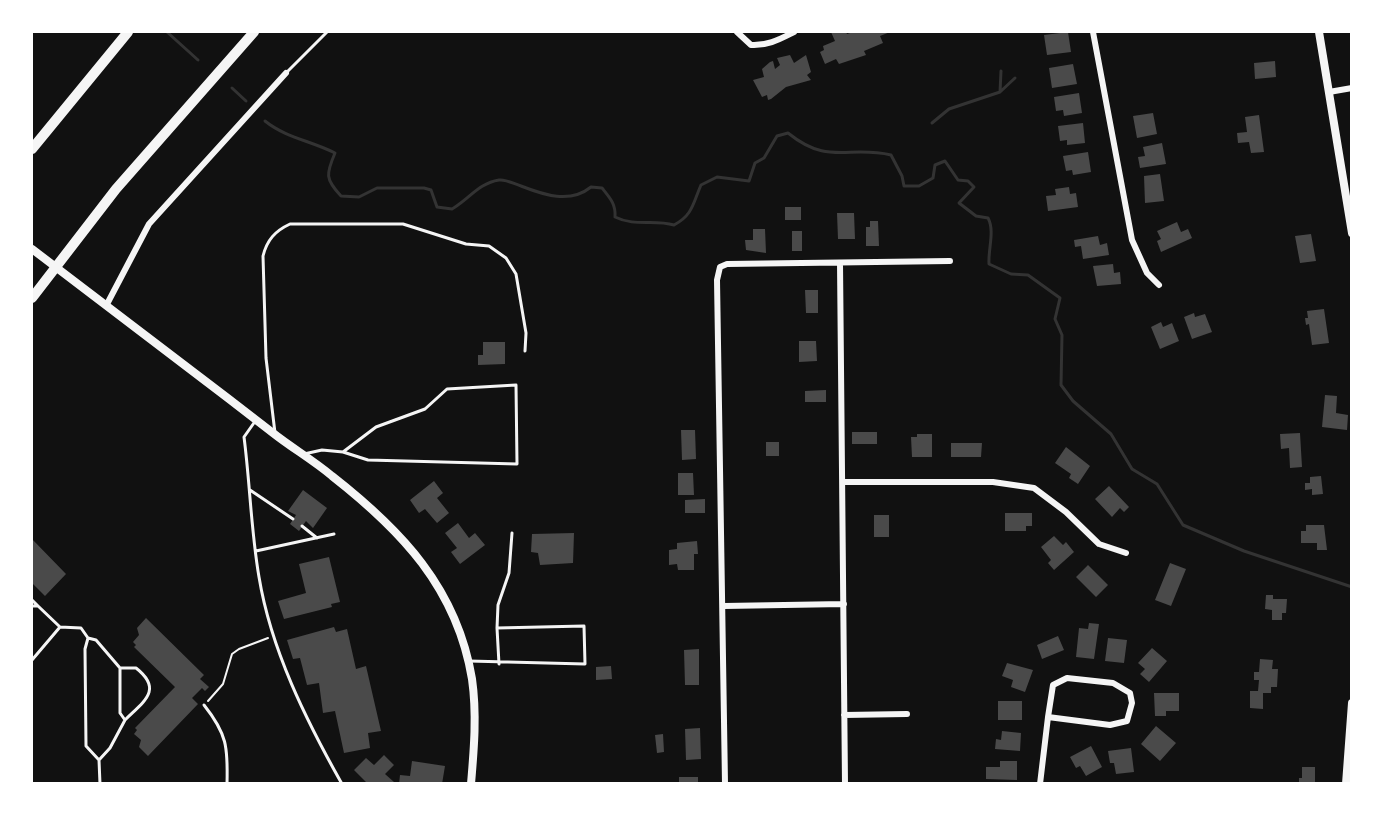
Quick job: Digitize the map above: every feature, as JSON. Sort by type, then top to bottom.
[{"type":"highway","points":[[32,149],[128,32]]},
{"type":"highway","points":[[32,298],[116,189],[254,32]]},
{"type":"street","points":[[738,32],[751,45],[759,45],[773,42],[794,32]]},
{"type":"street","points":[[1093,32],[1132,240],[1147,273],[1159,285]]},
{"type":"street","points":[[1319,32],[1352,234]]},
{"type":"street","points":[[106,306],[149,224],[286,73]]},
{"type":"street","points":[[1329,92],[1352,88]]},
{"type":"street","points":[[32,249],[353,493],[414,549],[432,574],[450,609],[472,680],[475,730],[471,783]]},
{"type":"street","points":[[725,783],[724,606],[717,280],[720,267],[727,264],[950,261]]},
{"type":"street","points":[[840,263],[845,783]]},
{"type":"street","points":[[843,482],[993,482],[1034,488],[1066,512],[1099,544],[1126,553]]},
{"type":"street","points":[[724,606],[844,604]]},
{"type":"street","points":[[1040,783],[1051,691],[1059,680],[1067,678],[1113,683],[1130,693],[1130,713],[1127,721],[1121,724],[1048,717]]},
{"type":"street","points":[[1346,783],[1352,703]]},
{"type":"street","points":[[844,715],[907,714]]},
{"type":"lane","points":[[286,73],[327,32]]},
{"type":"lane","points":[[275,435],[266,358],[263,256],[265,247],[275,232],[290,224],[403,224],[466,244],[489,246],[506,258],[516,274],[526,333],[525,351]]},
{"type":"lane","points":[[303,454],[322,450],[342,452],[368,460],[517,464],[516,385],[447,389],[425,409],[376,427],[342,452]]},
{"type":"lane","points":[[256,420],[244,437],[259,578],[274,635],[298,701],[342,783]]},
{"type":"lane","points":[[250,490],[293,519]]},
{"type":"lane","points":[[302,526],[317,538]]},
{"type":"lane","points":[[499,664],[496,628],[498,605],[509,573],[512,533]]},
{"type":"lane","points":[[256,551],[334,534]]},
{"type":"lane","points":[[32,600],[60,627],[81,628],[88,638],[96,640],[120,668],[120,712],[125,720]]},
{"type":"lane","points":[[32,606],[38,606]]},
{"type":"lane","points":[[467,661],[499,664],[585,664],[584,626],[496,628]]},
{"type":"lane","points":[[32,660],[60,627]]},
{"type":"lane","points":[[88,638],[85,649],[86,746],[99,760]]},
{"type":"lane","points":[[99,783],[99,760],[110,748],[125,720],[147,698],[150,687],[148,681],[136,668],[120,668]]},
{"type":"lane","points":[[204,705],[221,726],[228,755],[227,783]]},
{"type":"path","points":[[204,705],[223,684],[232,654],[274,635]]},
{"type":"building","points":[[831,32],[846,32],[847,34],[890,32],[880,36],[883,43],[864,51],[866,55],[839,64],[836,59],[825,64],[820,52],[824,50],[823,46],[835,41]]},
{"type":"building","points":[[1068,32],[1071,52],[1047,55],[1044,35]]},
{"type":"building","points":[[790,55],[794,63],[806,55],[811,72],[807,75],[811,80],[786,87],[771,99],[768,100],[767,95],[762,97],[753,80],[764,77],[762,69],[770,62],[773,61],[775,69],[780,65],[777,58]]},
{"type":"building","points":[[1275,61],[1276,77],[1255,79],[1254,63]]},
{"type":"building","points":[[1073,64],[1077,84],[1052,88],[1049,68]]},
{"type":"building","points":[[1079,93],[1082,113],[1064,116],[1063,110],[1056,111],[1054,97]]},
{"type":"building","points":[[1153,113],[1157,134],[1137,138],[1133,116]]},
{"type":"building","points":[[1259,115],[1264,152],[1251,153],[1249,142],[1238,143],[1237,133],[1247,132],[1245,117]]},
{"type":"building","points":[[1083,123],[1085,143],[1067,145],[1067,140],[1060,141],[1058,126]]},
{"type":"building","points":[[1162,143],[1166,164],[1140,168],[1138,157],[1145,156],[1143,147]]},
{"type":"building","points":[[1088,152],[1091,172],[1073,175],[1072,170],[1066,171],[1063,156]]},
{"type":"building","points":[[1160,174],[1164,201],[1145,203],[1144,176]]},
{"type":"building","points":[[1069,187],[1070,194],[1076,193],[1078,207],[1048,211],[1046,196],[1056,195],[1055,189]]},
{"type":"building","points":[[785,207],[801,207],[801,220],[785,220]]},
{"type":"building","points":[[837,213],[854,213],[855,239],[838,239]]},
{"type":"building","points":[[870,221],[878,221],[879,246],[866,246],[866,227],[870,227]]},
{"type":"building","points":[[1177,222],[1181,232],[1188,229],[1192,238],[1161,252],[1157,241],[1161,239],[1157,231]]},
{"type":"building","points":[[753,229],[765,229],[766,253],[746,250],[745,240],[753,240]]},
{"type":"building","points":[[792,231],[802,231],[802,251],[792,251]]},
{"type":"building","points":[[1311,234],[1316,261],[1300,263],[1295,236]]},
{"type":"building","points":[[1098,236],[1100,245],[1107,243],[1109,255],[1083,259],[1081,246],[1075,247],[1074,240]]},
{"type":"building","points":[[1113,264],[1114,273],[1120,272],[1121,284],[1097,286],[1093,266]]},
{"type":"building","points":[[805,290],[818,290],[818,313],[806,313]]},
{"type":"building","points":[[1324,309],[1329,343],[1312,345],[1309,324],[1306,325],[1307,311]]},
{"type":"building","points":[[1194,313],[1195,317],[1205,314],[1212,332],[1192,339],[1184,317]]},
{"type":"building","points":[[1161,322],[1163,327],[1172,323],[1179,341],[1160,349],[1151,327]]},
{"type":"building","points":[[799,341],[816,341],[817,361],[799,362]]},
{"type":"building","points":[[483,342],[505,342],[505,364],[478,365],[478,355],[483,355]]},
{"type":"building","points":[[826,390],[826,402],[805,402],[805,391]]},
{"type":"building","points":[[1325,395],[1337,396],[1336,413],[1348,415],[1347,430],[1322,427]]},
{"type":"building","points":[[681,430],[695,430],[696,459],[682,460]]},
{"type":"building","points":[[852,432],[877,432],[877,444],[852,444]]},
{"type":"building","points":[[1300,433],[1302,467],[1290,468],[1289,448],[1281,449],[1280,434]]},
{"type":"building","points":[[917,434],[932,434],[932,457],[912,457],[911,437],[917,437]]},
{"type":"building","points":[[766,442],[779,442],[779,456],[766,456]]},
{"type":"building","points":[[951,443],[982,443],[981,457],[951,457]]},
{"type":"building","points":[[1066,447],[1090,466],[1078,484],[1069,478],[1071,474],[1055,463]]},
{"type":"building","points":[[678,473],[693,473],[694,495],[678,495]]},
{"type":"building","points":[[1321,476],[1323,494],[1312,495],[1312,489],[1305,490],[1305,483],[1310,483],[1310,477]]},
{"type":"building","points":[[434,481],[443,493],[437,498],[449,513],[437,523],[425,509],[419,513],[410,500]]},
{"type":"building","points":[[1109,486],[1129,507],[1124,512],[1120,508],[1112,517],[1095,499]]},
{"type":"building","points":[[303,490],[327,508],[313,528],[306,521],[299,531],[290,524],[296,515],[288,511]]},
{"type":"building","points":[[705,499],[705,513],[685,513],[685,500]]},
{"type":"building","points":[[1005,513],[1032,513],[1032,526],[1026,526],[1026,531],[1005,531]]},
{"type":"building","points":[[874,515],[889,515],[889,537],[874,537]]},
{"type":"building","points":[[458,523],[469,538],[475,533],[485,545],[460,564],[451,552],[457,548],[445,533]]},
{"type":"building","points":[[1306,525],[1324,525],[1327,550],[1317,550],[1317,543],[1301,543],[1301,531],[1306,531]]},
{"type":"building","points":[[574,533],[573,563],[540,565],[538,553],[531,552],[532,534]]},
{"type":"building","points":[[1054,536],[1063,545],[1066,542],[1074,552],[1054,570],[1048,563],[1051,560],[1041,547]]},
{"type":"building","points":[[32,539],[66,574],[45,596],[32,583]]},
{"type":"building","points":[[697,541],[698,554],[694,554],[694,570],[678,570],[677,564],[669,565],[669,550],[677,549],[677,543]]},
{"type":"building","points":[[329,557],[340,602],[331,604],[332,607],[284,619],[278,601],[306,593],[299,564]]},
{"type":"building","points":[[1170,563],[1186,569],[1171,606],[1155,600]]},
{"type":"building","points":[[1088,565],[1108,585],[1096,597],[1076,577]]},
{"type":"building","points":[[1266,595],[1273,595],[1273,599],[1287,599],[1286,613],[1282,613],[1282,620],[1272,620],[1272,610],[1265,609]]},
{"type":"building","points":[[146,618],[204,675],[200,679],[209,687],[205,691],[202,688],[192,698],[198,704],[148,756],[139,747],[141,740],[134,734],[137,730],[135,728],[175,687],[134,647],[136,645],[133,642],[139,635],[137,628]]},
{"type":"building","points":[[1089,623],[1099,624],[1094,659],[1076,657],[1079,628],[1088,629]]},
{"type":"building","points":[[334,627],[336,632],[347,629],[356,669],[366,666],[381,731],[368,733],[370,748],[344,753],[335,711],[323,713],[319,683],[307,685],[300,658],[293,659],[287,640]]},
{"type":"building","points":[[1058,636],[1064,650],[1042,659],[1037,645]]},
{"type":"building","points":[[1108,638],[1127,640],[1124,663],[1105,661]]},
{"type":"building","points":[[1152,648],[1167,661],[1149,682],[1140,674],[1145,669],[1138,663]]},
{"type":"building","points":[[699,649],[699,685],[685,685],[684,650]]},
{"type":"building","points":[[1260,659],[1273,660],[1272,669],[1278,669],[1277,687],[1271,687],[1271,693],[1263,693],[1263,709],[1250,708],[1250,691],[1258,691],[1259,680],[1254,680],[1254,672],[1259,672]]},
{"type":"building","points":[[1007,663],[1033,670],[1025,692],[1011,687],[1013,680],[1002,676]]},
{"type":"building","points":[[611,666],[612,679],[596,680],[596,667]]},
{"type":"building","points":[[1154,693],[1179,693],[1179,711],[1166,711],[1166,716],[1155,716]]},
{"type":"building","points":[[998,701],[1022,701],[1022,720],[998,720]]},
{"type":"building","points":[[1156,726],[1176,743],[1160,761],[1141,744]]},
{"type":"building","points":[[700,728],[701,759],[686,760],[685,729]]},
{"type":"building","points":[[1002,731],[1021,733],[1020,751],[995,749],[996,739],[1001,740]]},
{"type":"building","points":[[663,734],[664,752],[657,753],[655,735]]},
{"type":"building","points":[[1091,746],[1102,767],[1086,776],[1080,766],[1076,768],[1070,757]]},
{"type":"building","points":[[1131,748],[1134,772],[1116,774],[1114,763],[1110,763],[1108,751]]},
{"type":"building","points":[[384,755],[394,765],[385,774],[394,782],[392,784],[368,784],[354,770],[366,758],[374,765]]},
{"type":"building","points":[[412,761],[445,766],[442,784],[399,784],[400,775],[410,776]]},
{"type":"building","points":[[1000,761],[1017,761],[1017,780],[986,779],[986,767],[1000,767]]},
{"type":"building","points":[[1302,767],[1315,767],[1315,784],[1299,784],[1299,778],[1302,778]]},
{"type":"building","points":[[679,777],[698,777],[698,784],[679,784]]},
{"type":"waterway","points":[[167,32],[198,60]]},
{"type":"waterway","points":[[1000,92],[1001,71]]},
{"type":"waterway","points":[[932,123],[949,109],[1000,92],[1015,78]]},
{"type":"waterway","points":[[232,88],[246,101]]},
{"type":"waterway","points":[[265,121],[290,135],[335,153],[329,176],[332,185],[341,196],[359,197],[377,188],[424,188],[431,190],[437,207],[452,209],[486,184],[499,180],[566,197],[591,187],[602,188],[610,198],[615,217],[630,222],[674,225],[689,213],[701,185],[717,177],[749,181],[755,163],[764,158],[777,136],[788,133],[802,143],[827,152],[891,155],[902,176],[904,186],[919,186],[933,178],[935,165],[945,161],[958,180],[968,181],[974,187],[959,203],[976,216],[988,218],[991,234],[989,264],[1011,274],[1028,275],[1060,298],[1055,319],[1062,335],[1061,385],[1073,401],[1111,434],[1132,469],[1157,484],[1183,525],[1244,551],[1352,587]]}]
